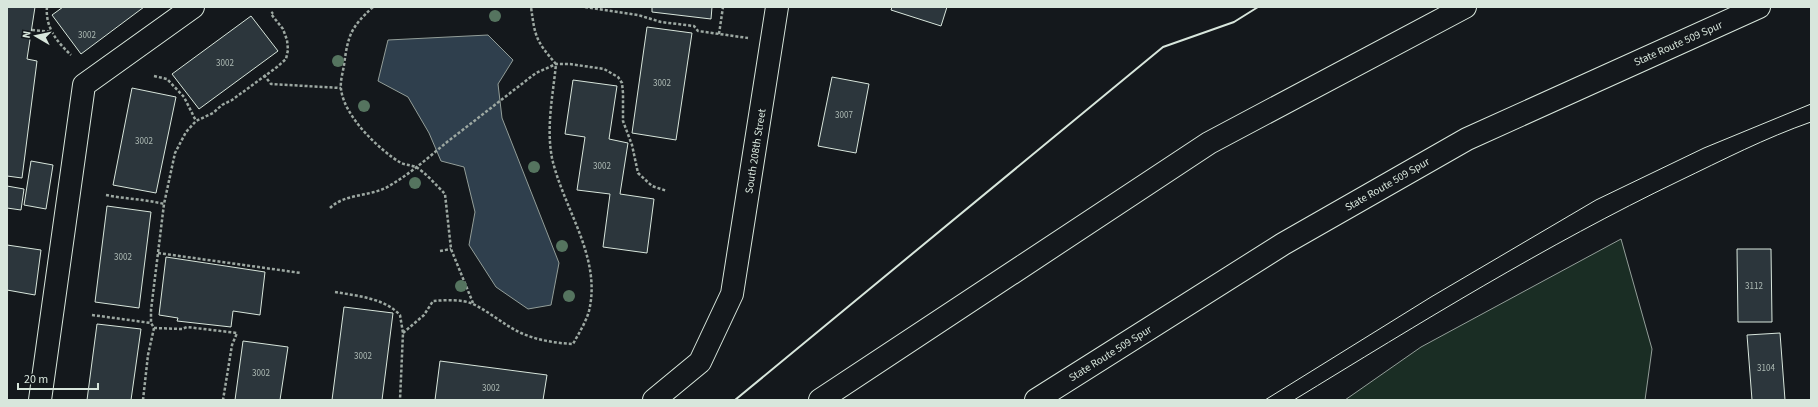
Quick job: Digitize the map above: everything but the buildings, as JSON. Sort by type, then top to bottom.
[{"type":"main road","points":[[40,400],[84,85],[193,7]]},
{"type":"main road","name":"South 208th Street","points":[[654,400],[700,362],[732,294],[777,7]]},
{"type":"main road","points":[[820,400],[1209,144],[1466,7]]},
{"type":"main road","name":"State Route 509 Spur","points":[[1036,400],[1283,244],[1467,139],[1759,7]]},
{"type":"path","points":[[47,7],[48,21],[52,32],[59,44],[71,55]]},
{"type":"path","points":[[373,7],[357,22],[351,34],[346,50],[341,88],[349,111],[366,133],[403,164],[416,167],[445,194],[450,249],[473,304]]},
{"type":"path","points":[[403,332],[424,315],[433,301],[448,300],[473,304],[512,329],[535,338],[556,343],[573,344],[584,324],[589,311],[591,296],[590,273],[583,242],[555,169],[549,136],[556,64],[542,47],[535,34],[531,7]]},
{"type":"path","points":[[585,7],[638,15],[661,22],[694,26],[698,31],[754,39]]},
{"type":"path","points":[[719,34],[723,7]]},
{"type":"path","points":[[143,400],[148,356],[154,328],[151,323],[151,310],[164,204],[175,153],[186,132],[196,121],[213,113],[222,105],[232,100],[264,75],[277,67],[286,58],[288,50],[287,40],[283,29],[271,14],[273,12]]},
{"type":"path","points":[[32,30],[52,32]]},
{"type":"path","points":[[330,208],[335,203],[344,199],[381,190],[416,167],[536,73],[556,64],[604,69],[618,77],[623,88],[623,121],[632,145],[638,174],[652,186],[667,191]]},
{"type":"path","points":[[264,75],[270,84],[341,88]]},
{"type":"path","points":[[154,76],[167,79],[184,97],[196,121]]},
{"type":"path","points":[[106,195],[126,199],[146,199],[164,204]]},
{"type":"path","points":[[440,251],[450,249]]},
{"type":"path","points":[[158,253],[301,273]]},
{"type":"path","points":[[335,292],[362,297],[388,305],[400,315],[403,332],[400,400]]},
{"type":"path","points":[[92,315],[151,323]]},
{"type":"path","points":[[154,328],[182,329],[187,327],[237,333],[232,345],[223,400]]},
{"type":"green space","points":[[1621,239],[1652,349],[1645,400],[1345,400],[1421,347]]},
{"type":"water","points":[[488,35],[513,60],[498,84],[502,118],[559,263],[551,305],[528,309],[496,287],[469,245],[475,212],[464,167],[441,161],[429,133],[408,97],[378,81],[388,40]]},
{"type":"tram line","points":[[1265,400],[1431,297],[1596,200],[1704,148],[1811,104]]},
{"type":"tram line","points":[[1294,400],[1389,342],[1580,231],[1728,157],[1777,135],[1811,122]]},
{"type":"wall","points":[[735,400],[1163,47],[1234,22],[1258,7]]}]
